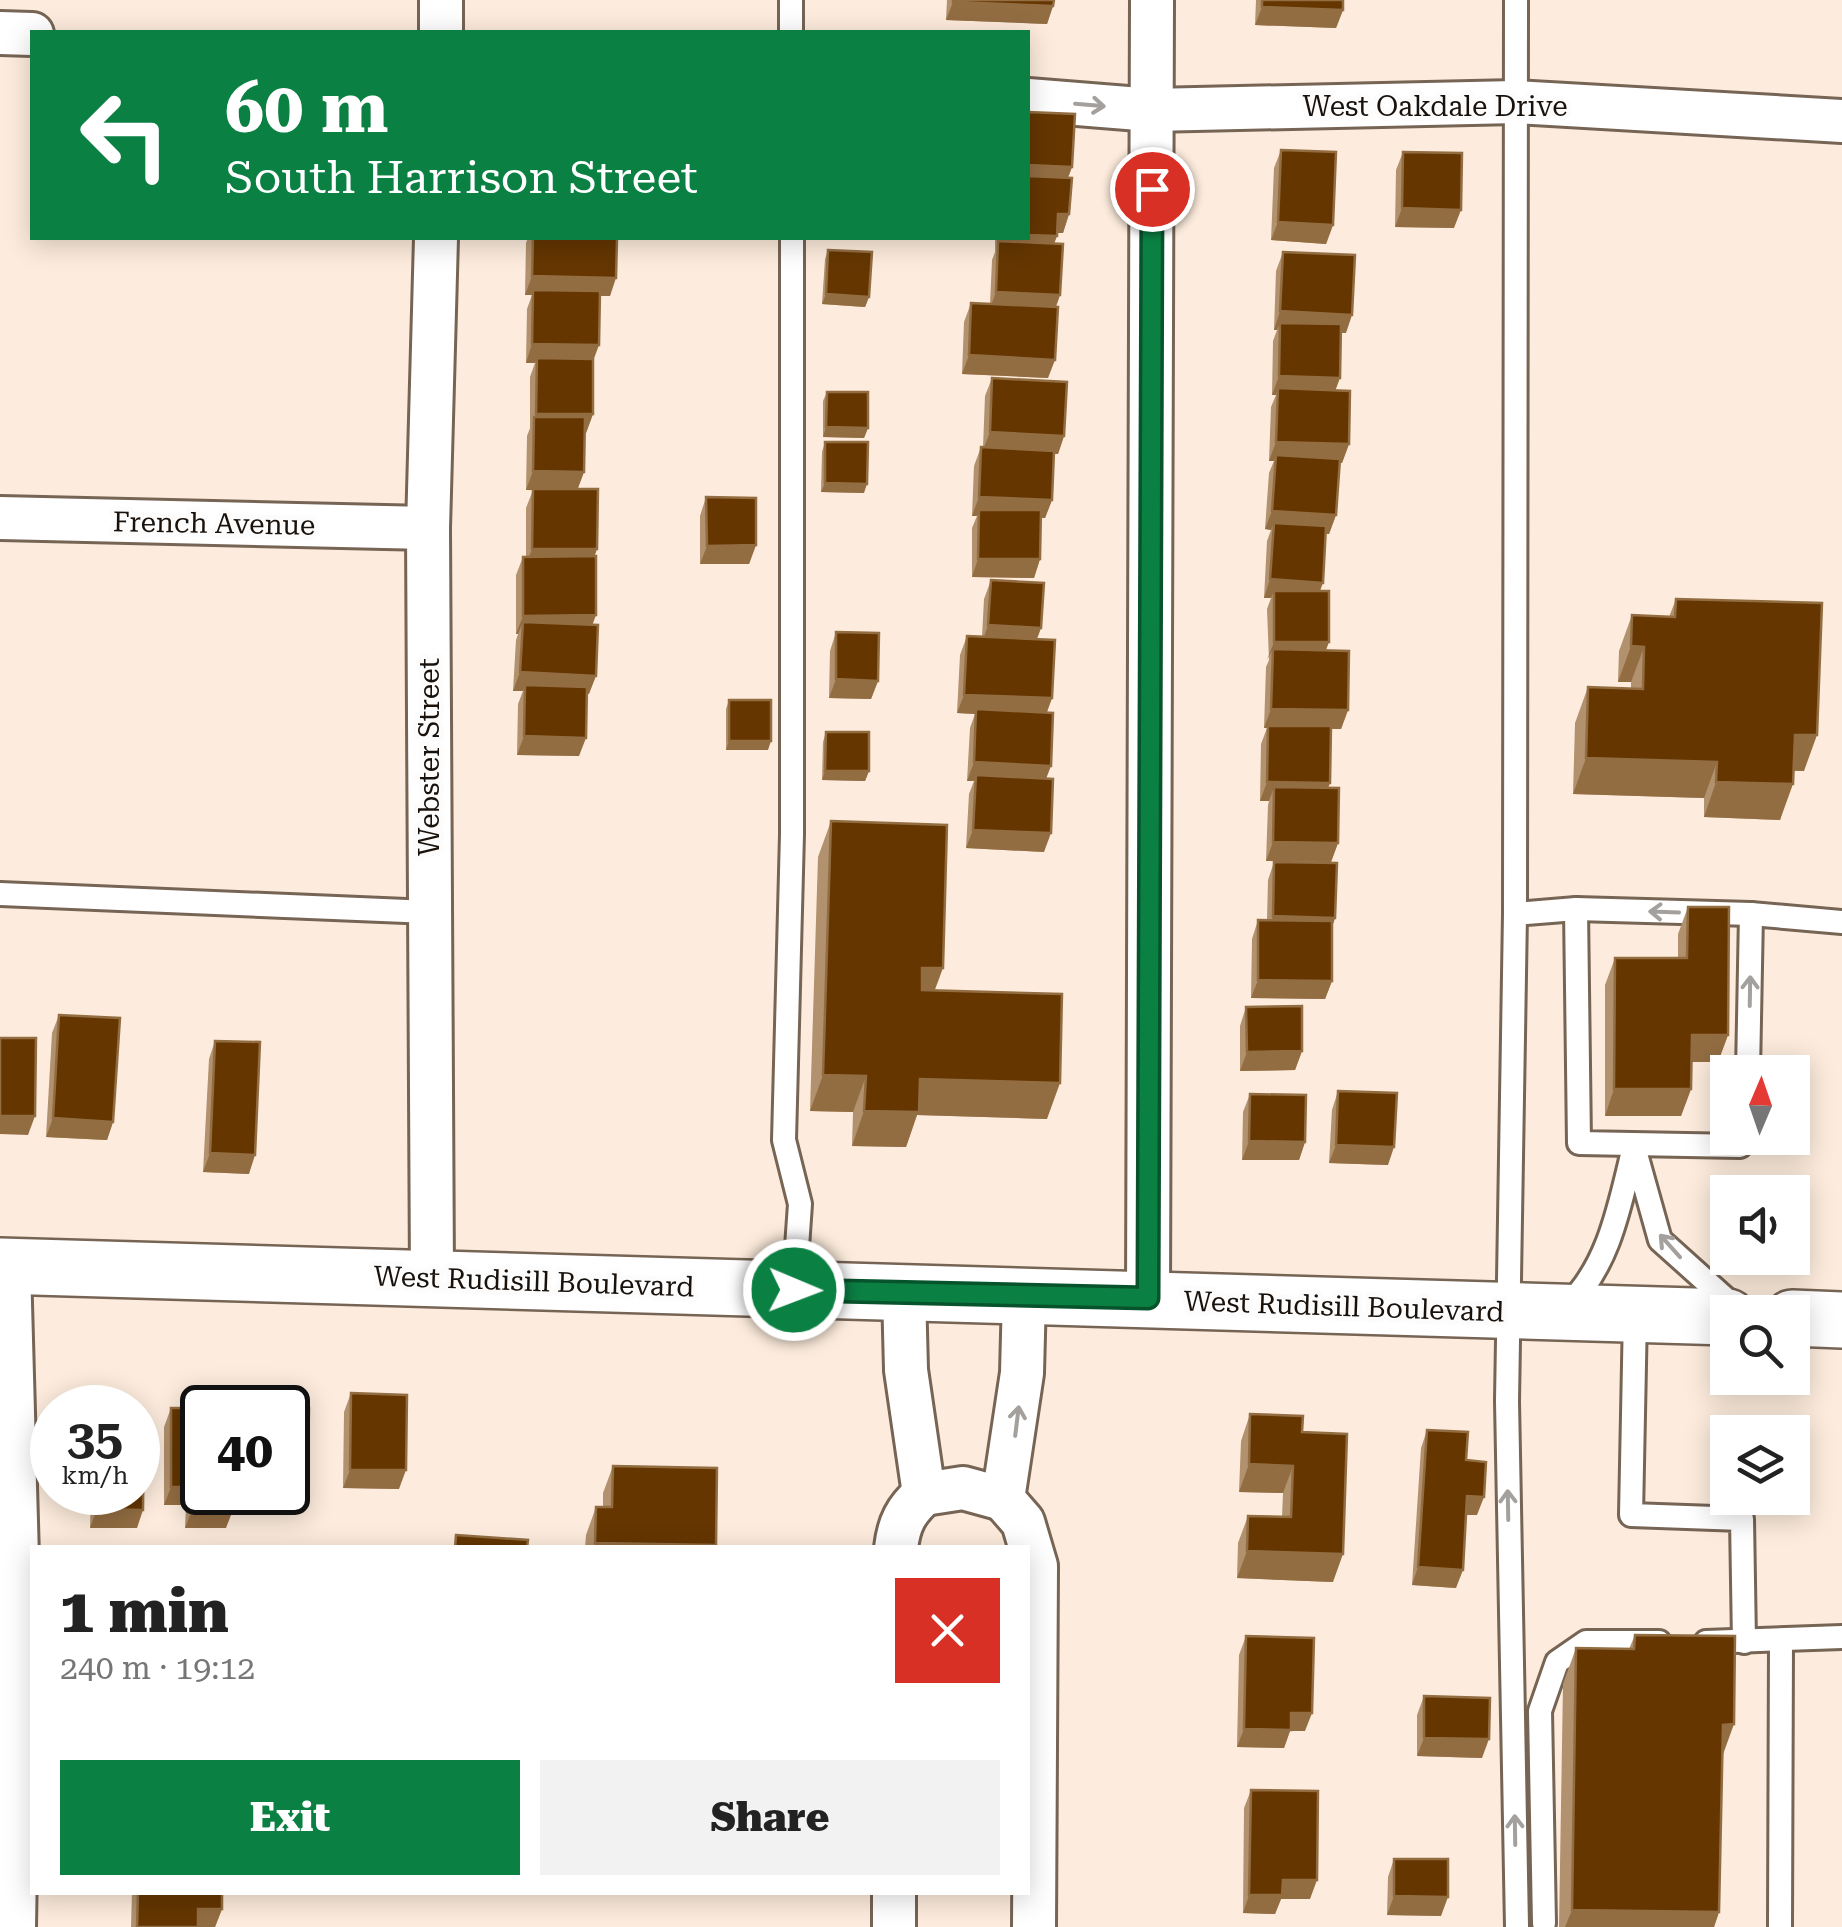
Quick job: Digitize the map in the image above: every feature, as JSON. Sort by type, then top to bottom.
[{"type":"street","points":[[441,0],[442,30]]},
{"type":"street","points":[[1148,1298],[1152,0]]},
{"type":"street","points":[[0,32],[30,34]]},
{"type":"street","name":"West Oakdale Drive","points":[[1030,100],[1152,110],[1516,102],[1842,121]]},
{"type":"street","name":"Webster Street","points":[[432,1276],[428,528],[436,240]]},
{"type":"street","name":"French Avenue","points":[[0,518],[428,528]]},
{"type":"street","points":[[4,1266],[14,1927]]},
{"type":"street","name":"West Rudisill Boulevard","points":[[4,1266],[1710,1316]]},
{"type":"street","points":[[904,1292],[906,1370],[924,1494]]},
{"type":"street","points":[[1003,1499],[1022,1374],[1024,1296]]},
{"type":"street","points":[[1810,1319],[1842,1320]]},
{"type":"street","points":[[896,1545],[898,1527],[908,1508],[924,1494],[963,1488],[1003,1499],[1024,1522],[1036,1566],[1034,1927]]},
{"type":"street","points":[[894,1895],[894,1927]]},
{"type":"lane","points":[[791,0],[791,30]]},
{"type":"lane","points":[[1516,0],[1515,914],[1534,1312],[1517,1927]]},
{"type":"lane","points":[[792,240],[792,834],[784,1140],[800,1204],[794,1290]]},
{"type":"lane","points":[[0,894],[430,912]]},
{"type":"lane","points":[[1515,914],[1576,910],[1751,914],[1842,922]]},
{"type":"lane","points":[[1576,910],[1579,1143],[1710,1146]]},
{"type":"lane","points":[[1748,1055],[1751,914]]},
{"type":"lane","points":[[1534,1312],[1587,1286],[1614,1226],[1634,1147]]},
{"type":"lane","points":[[1634,1147],[1660,1240],[1721,1295]]},
{"type":"lane","points":[[1635,1314],[1631,1515],[1742,1519],[1744,1642]]},
{"type":"lane","points":[[1544,1922],[1540,1711],[1557,1662],[1586,1642],[1781,1642],[1842,1637]]},
{"type":"lane","points":[[1780,1927],[1781,1642]]},
{"type":"building","points":[[953,0],[1054,0],[1053,6]]},
{"type":"building","points":[[1262,0],[1343,0],[1343,10],[1262,7]]},
{"type":"building","points":[[1030,112],[1075,114],[1072,167],[1030,165]]},
{"type":"building","points":[[1281,150],[1336,152],[1333,225],[1278,222]]},
{"type":"building","points":[[1403,152],[1462,153],[1461,210],[1402,208]]},
{"type":"building","points":[[1030,176],[1072,178],[1069,214],[1058,214],[1057,236],[1030,235]]},
{"type":"building","points":[[533,240],[617,240],[616,278],[532,276]]},
{"type":"building","points":[[998,241],[1063,244],[1060,295],[996,292]]},
{"type":"building","points":[[828,250],[872,252],[869,297],[826,294]]},
{"type":"building","points":[[1283,252],[1355,255],[1352,315],[1280,311]]},
{"type":"building","points":[[533,290],[600,291],[599,345],[532,344]]},
{"type":"building","points":[[971,303],[1058,307],[1055,360],[969,355]]},
{"type":"building","points":[[1280,323],[1341,324],[1340,378],[1279,376]]},
{"type":"building","points":[[537,358],[593,359],[593,414],[536,414]]},
{"type":"building","points":[[992,378],[1067,382],[1064,436],[990,432]]},
{"type":"building","points":[[1278,388],[1350,391],[1349,444],[1276,442]]},
{"type":"building","points":[[827,392],[868,392],[868,428],[826,427]]},
{"type":"building","points":[[534,417],[585,417],[584,472],[533,471]]},
{"type":"building","points":[[825,442],[868,442],[867,484],[825,483]]},
{"type":"building","points":[[981,447],[1054,451],[1052,500],[979,497]]},
{"type":"building","points":[[1276,455],[1340,459],[1336,515],[1272,511]]},
{"type":"building","points":[[533,489],[598,489],[597,549],[532,549]]},
{"type":"building","points":[[706,497],[756,498],[756,545],[707,546]]},
{"type":"building","points":[[979,510],[1041,510],[1040,559],[978,559]]},
{"type":"building","points":[[1274,523],[1326,526],[1323,583],[1270,579]]},
{"type":"building","points":[[596,556],[596,615],[523,616],[523,557]]},
{"type":"building","points":[[991,580],[1044,583],[1041,628],[988,625]]},
{"type":"building","points":[[1274,591],[1329,591],[1329,642],[1274,642]]},
{"type":"building","points":[[1676,599],[1822,603],[1817,735],[1795,735],[1793,784],[1716,782],[1717,762],[1586,758],[1588,687],[1643,689],[1644,647],[1631,646],[1632,615],[1675,617]]},
{"type":"building","points":[[523,622],[598,625],[596,676],[520,672]]},
{"type":"building","points":[[836,632],[879,633],[878,681],[836,679]]},
{"type":"building","points":[[967,636],[1055,640],[1052,698],[964,695]]},
{"type":"building","points":[[1273,649],[1349,651],[1348,710],[1271,709]]},
{"type":"building","points":[[525,685],[587,687],[586,738],[524,736]]},
{"type":"building","points":[[729,700],[771,700],[771,741],[729,741]]},
{"type":"building","points":[[976,709],[1053,713],[1051,766],[974,762]]},
{"type":"building","points":[[1268,726],[1331,726],[1330,783],[1267,782]]},
{"type":"building","points":[[826,732],[869,732],[869,771],[825,771]]},
{"type":"building","points":[[976,775],[1053,779],[1051,833],[973,830]]},
{"type":"building","points":[[1274,787],[1339,788],[1338,843],[1273,842]]},
{"type":"building","points":[[831,821],[947,825],[943,968],[922,968],[922,990],[1062,994],[1060,1083],[920,1079],[919,1112],[864,1111],[866,1076],[823,1075]]},
{"type":"building","points":[[1274,862],[1337,863],[1335,918],[1273,916]]},
{"type":"building","points":[[1688,907],[1729,907],[1728,1035],[1692,1035],[1691,1089],[1614,1089],[1615,958],[1687,958]]},
{"type":"building","points":[[1258,920],[1332,921],[1332,981],[1258,980]]},
{"type":"building","points":[[1302,1006],[1302,1051],[1247,1052],[1246,1007]]},
{"type":"building","points":[[59,1015],[120,1018],[113,1122],[53,1118]]},
{"type":"building","points":[[0,1038],[36,1038],[35,1116],[0,1116]]},
{"type":"building","points":[[215,1041],[260,1042],[255,1155],[210,1153]]},
{"type":"building","points":[[1338,1091],[1397,1093],[1394,1147],[1336,1145]]},
{"type":"building","points":[[1250,1094],[1306,1095],[1305,1142],[1249,1141]]},
{"type":"building","points":[[351,1393],[407,1395],[406,1470],[350,1470]]},
{"type":"building","points":[[171,1408],[180,1408],[180,1487],[171,1487]]},
{"type":"building","points":[[1250,1414],[1303,1416],[1302,1432],[1347,1434],[1343,1554],[1247,1551],[1248,1516],[1291,1517],[1293,1466],[1249,1464]]},
{"type":"building","points":[[1427,1430],[1468,1432],[1466,1460],[1486,1462],[1484,1497],[1467,1496],[1463,1570],[1418,1567]]},
{"type":"building","points":[[613,1466],[717,1468],[716,1545],[595,1543],[596,1507],[612,1507]]},
{"type":"building","points":[[456,1535],[528,1540],[527,1545],[455,1545]]},
{"type":"building","points":[[1635,1635],[1735,1636],[1734,1724],[1723,1725],[1719,1912],[1572,1910],[1576,1648],[1634,1649]]},
{"type":"building","points":[[1246,1636],[1314,1638],[1312,1713],[1291,1713],[1291,1730],[1244,1729]]},
{"type":"building","points":[[1424,1696],[1490,1698],[1489,1739],[1424,1738]]},
{"type":"building","points":[[1251,1790],[1318,1791],[1317,1880],[1283,1880],[1282,1895],[1249,1895]]},
{"type":"building","points":[[1394,1859],[1448,1859],[1448,1897],[1394,1896]]},
{"type":"building","points":[[138,1895],[222,1895],[222,1909],[198,1909],[198,1927],[137,1927]]},
{"type":"route","points":[[794,1290],[1148,1298],[1152,189]]}]
